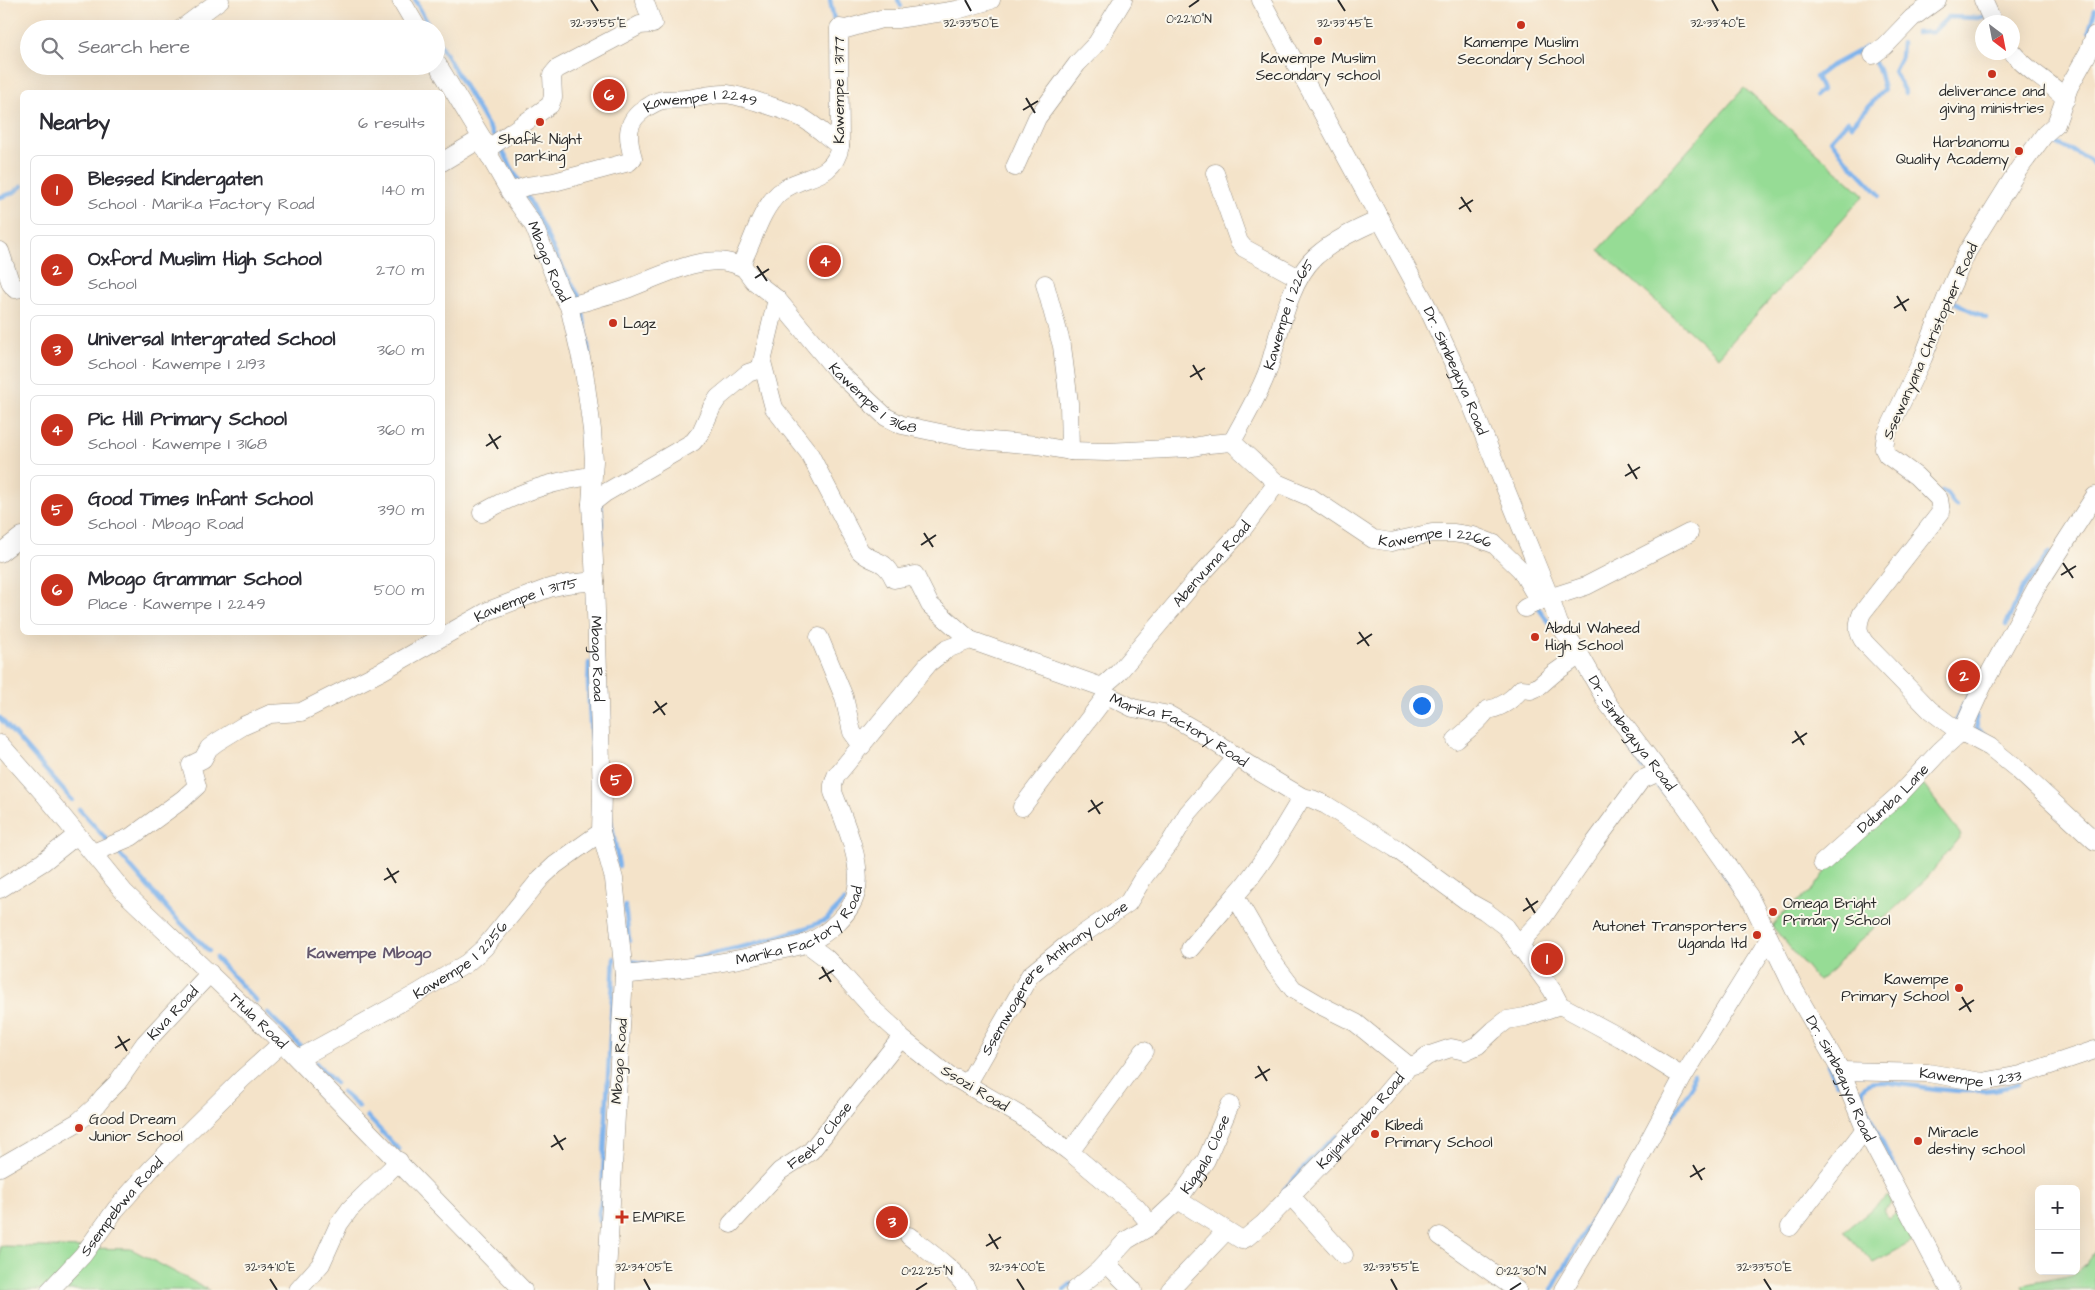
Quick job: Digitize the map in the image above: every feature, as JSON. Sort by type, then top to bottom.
[{"type":"street","points":[[194,20],[220,0]]},
{"type":"street","points":[[401,0],[413,20]]},
{"type":"street","points":[[445,161],[484,144],[550,105],[553,97],[552,75],[557,69],[640,26],[653,24],[644,0]]},
{"type":"street","name":"Kawempe I 3177","points":[[741,264],[761,220],[774,198],[795,183],[818,176],[834,163],[840,146],[839,28],[846,29],[881,19],[897,19],[957,10],[991,0]]},
{"type":"street","points":[[1015,167],[1037,118],[1077,64],[1097,43],[1123,0]]},
{"type":"street","name":"Dr. Simbeguya Road","points":[[1261,0],[1425,302],[1463,384],[1538,602],[1559,624],[1580,655],[1608,704],[1685,805],[1749,896],[1795,991],[1841,1071],[1865,1129],[1950,1290]]},
{"type":"street","points":[[1873,55],[1885,46],[1912,18],[1937,0]]},
{"type":"street","points":[[1983,0],[1990,15]]},
{"type":"street","name":"Ssewanyana Christopher Road","points":[[1962,731],[1954,728],[1930,710],[1865,643],[1858,630],[1858,623],[1862,613],[1941,512],[1940,498],[1916,476],[1887,455],[1883,443],[1923,358],[1947,296],[1967,252],[2018,170],[2045,134],[2056,124],[2095,35]]},
{"type":"street","points":[[2019,60],[2066,99]]},
{"type":"street","name":"Mbogo Road","points":[[444,75],[510,192],[534,226],[560,290],[569,306],[589,401],[594,461],[587,477],[591,504],[595,581],[602,793],[601,832],[614,879],[624,975],[606,1290]]},
{"type":"street","name":"Kawempe I 2249","points":[[510,192],[527,186],[554,182],[629,162],[633,158],[629,145],[632,120],[642,110],[661,100],[720,94],[740,97],[787,111],[816,126],[840,146]]},
{"type":"street","points":[[1215,173],[1239,242],[1244,248],[1299,278]]},
{"type":"street","name":"Kawempe I 2265","points":[[1232,442],[1268,370],[1276,340],[1299,278],[1314,258],[1345,235],[1381,219]]},
{"type":"street","points":[[0,251],[11,284],[15,289],[20,288]]},
{"type":"street","points":[[569,306],[607,296],[692,265],[722,261],[739,266],[741,264]]},
{"type":"street","name":"Kawempe I 3168","points":[[741,264],[754,281],[777,299],[836,370],[886,416],[902,425],[969,439],[1037,445],[1070,451],[1107,452],[1188,448],[1232,442]]},
{"type":"street","points":[[1045,284],[1062,346],[1069,403],[1070,451]]},
{"type":"street","points":[[777,299],[763,356],[763,368],[774,408],[809,453],[860,551],[866,556],[884,563],[894,579],[915,575],[930,605],[970,640]]},
{"type":"street","points":[[591,504],[606,493],[693,442],[701,432],[718,398],[748,373],[763,368]]},
{"type":"street","points":[[1232,442],[1276,483]]},
{"type":"street","points":[[482,513],[510,498],[540,486],[587,477]]},
{"type":"street","name":"Kawempe I 2266","points":[[1276,483],[1310,497],[1373,539],[1391,542],[1432,533],[1453,533],[1473,536],[1494,544],[1521,570],[1538,602]]},
{"type":"street","name":"Abenvuma Road","points":[[1022,807],[1118,673],[1197,579],[1242,530],[1276,483]]},
{"type":"street","points":[[2094,838],[1990,747],[1962,731],[1982,687],[2036,588],[2095,496]]},
{"type":"street","points":[[1538,602],[1586,586],[1690,533]]},
{"type":"street","points":[[0,553],[20,538]]},
{"type":"street","name":"Kawempe I 3175","points":[[445,635],[504,604],[567,584],[595,581]]},
{"type":"street","name":"Kawempe I 3175","points":[[92,853],[131,838],[183,799],[197,786],[191,766],[203,759],[209,748],[227,735],[270,714],[301,712],[382,671],[444,635]]},
{"type":"street","points":[[820,636],[844,697],[852,732],[862,746]]},
{"type":"street","name":"Marika Factory Road","points":[[624,975],[748,959],[806,943],[844,917],[854,902],[858,886],[853,849],[833,792],[836,776],[929,662],[947,649],[970,640],[1104,691],[1133,708],[1169,715],[1302,797],[1312,799],[1340,813],[1395,848],[1506,927],[1552,990],[1560,1005]]},
{"type":"street","points":[[1456,740],[1482,718],[1487,710],[1496,709],[1510,701],[1521,689],[1531,690],[1538,687],[1580,655]]},
{"type":"street","name":"Ddumba Lane","points":[[1822,863],[1896,797],[1962,731]]},
{"type":"street","name":"Ttula Road","points":[[0,744],[45,795],[124,892],[282,1043],[523,1290]]},
{"type":"street","name":"Ssemwogerere Anthony Close","points":[[967,1085],[1030,975],[1067,945],[1128,903],[1143,878],[1170,843],[1188,813],[1237,757]]},
{"type":"street","points":[[1520,948],[1526,936],[1541,920],[1641,780],[1659,772]]},
{"type":"street","points":[[1190,949],[1250,879],[1302,797]]},
{"type":"street","name":"Kawempe I 2256","points":[[298,1059],[467,963],[484,948],[541,878],[601,832]]},
{"type":"street","points":[[0,889],[43,862],[77,835]]},
{"type":"street","points":[[1235,896],[1275,965],[1293,989],[1356,1023],[1409,1066]]},
{"type":"street","points":[[1563,1290],[1617,1200],[1684,1077],[1769,939]]},
{"type":"street","name":"Ssozi Road","points":[[806,943],[836,968],[895,1029],[901,1038],[950,1077],[1022,1116],[1070,1152],[1136,1207],[1146,1219],[1149,1227]]},
{"type":"street","name":"Kiva Road","points":[[0,1167],[78,1122],[95,1108],[117,1084],[145,1043],[210,973]]},
{"type":"street","points":[[1560,1005],[1621,1038],[1684,1077]]},
{"type":"street","name":"Kajjankemba Road","points":[[1178,1200],[1242,1240],[1246,1238],[1263,1224],[1290,1194],[1362,1122],[1409,1066],[1418,1064],[1427,1056],[1451,1048],[1465,1051],[1478,1046],[1494,1030],[1508,1020],[1526,1017],[1560,1005]]},
{"type":"street","name":"Feeko Close","points":[[731,1224],[780,1171],[811,1150],[901,1038]]},
{"type":"street","name":"Ssempebwa Road","points":[[50,1290],[82,1255],[116,1209],[151,1169],[242,1079],[282,1043]]},
{"type":"street","name":"Kawempe I 233","points":[[1841,1071],[1928,1073],[1982,1082],[2021,1075],[2095,1050]]},
{"type":"street","points":[[1070,1152],[1144,1051]]},
{"type":"street","name":"Kiggala Close","points":[[1075,1290],[1127,1240],[1149,1227],[1178,1200],[1206,1160],[1230,1105]]},
{"type":"street","points":[[1790,1227],[1865,1129]]},
{"type":"street","points":[[298,1290],[321,1264],[331,1239],[345,1216],[367,1191],[399,1161]]},
{"type":"street","points":[[1290,1194],[1344,1255]]},
{"type":"street","points":[[1170,1290],[1226,1231]]},
{"type":"street","points":[[909,1236],[956,1275],[967,1290]]},
{"type":"street","points":[[1440,1236],[1517,1290]]},
{"type":"street","points":[[1106,1262],[1133,1290]]},
{"type":"green space","points":[[1744,88],[1864,195],[1718,357],[1599,250]]},
{"type":"green space","points":[[1919,779],[1961,835],[1927,878],[1845,955],[1833,969],[1818,981],[1772,926],[1784,912],[1813,890],[1835,859]]},
{"type":"green space","points":[[1888,1196],[1892,1204],[1883,1211],[1889,1218],[1897,1212],[1912,1242],[1873,1263],[1844,1231]]},
{"type":"green space","points":[[0,1246],[131,1249],[209,1290],[0,1290]]},
{"type":"green space","points":[[2095,1251],[2095,1290],[2024,1290],[2022,1285],[2080,1275],[2080,1269]]},
{"type":"waterway","points":[[415,0],[426,20]]},
{"type":"waterway","points":[[830,0],[835,26]]},
{"type":"waterway","points":[[898,0],[901,6]]},
{"type":"waterway","points":[[2089,31],[2095,10]]},
{"type":"waterway","points":[[1916,33],[1933,32],[1948,17],[1975,18]]},
{"type":"waterway","points":[[1902,43],[1901,57],[1894,71],[1905,93]]},
{"type":"waterway","points":[[1816,95],[1822,90],[1816,77],[1829,67],[1866,47],[1879,70],[1884,89],[1852,125],[1848,121],[1831,140],[1844,157],[1880,195]]},
{"type":"waterway","points":[[445,53],[495,138]]},
{"type":"waterway","points":[[2047,143],[2050,140],[2089,159],[2095,166]]},
{"type":"waterway","points":[[499,145],[521,184]]},
{"type":"waterway","points":[[0,197],[13,193],[20,188]]},
{"type":"waterway","points":[[524,191],[565,273],[581,299]]},
{"type":"waterway","points":[[1952,301],[1986,318]]},
{"type":"waterway","points":[[582,306],[589,353]]},
{"type":"waterway","points":[[582,421],[585,473]]},
{"type":"waterway","points":[[1942,491],[1947,494],[1956,506]]},
{"type":"waterway","points":[[601,503],[602,542]]},
{"type":"waterway","points":[[2006,625],[2022,589],[2049,553]]},
{"type":"waterway","points":[[1539,609],[1553,628]]},
{"type":"waterway","points":[[589,663],[588,684],[592,757]]},
{"type":"waterway","points":[[1956,719],[1970,694]]},
{"type":"waterway","points":[[1976,715],[1977,728],[1986,736]]},
{"type":"waterway","points":[[0,718],[72,800]]},
{"type":"waterway","points":[[1628,744],[1643,768]]},
{"type":"waterway","points":[[1655,783],[1673,802]]},
{"type":"waterway","points":[[79,809],[107,840]]},
{"type":"waterway","points":[[609,810],[619,866]]},
{"type":"waterway","points":[[115,849],[172,914],[209,951]]},
{"type":"waterway","points":[[1723,873],[1745,906]]},
{"type":"waterway","points":[[693,958],[750,945],[806,928],[826,920],[844,901]]},
{"type":"waterway","points":[[625,906],[629,941]]},
{"type":"waterway","points":[[216,958],[256,1001]]},
{"type":"waterway","points":[[599,1213],[602,1197],[614,958]]},
{"type":"waterway","points":[[630,961],[649,964]]},
{"type":"waterway","points":[[268,1013],[305,1051]]},
{"type":"waterway","points":[[316,1063],[335,1083]]},
{"type":"waterway","points":[[1828,1065],[1837,1083]]},
{"type":"waterway","points":[[1670,1120],[1692,1087],[1693,1074]]},
{"type":"waterway","points":[[1899,1176],[1862,1096],[1862,1090],[1866,1085],[1886,1082],[1935,1089],[1969,1091],[2002,1088],[2018,1084]]},
{"type":"waterway","points":[[342,1092],[359,1107]]},
{"type":"waterway","points":[[367,1116],[399,1150]]},
{"type":"waterway","points":[[1283,1191],[1320,1150],[1337,1136]]},
{"type":"waterway","points":[[1552,1290],[1582,1235],[1617,1182]]},
{"type":"waterway","points":[[599,1216],[599,1221]]},
{"type":"waterway","points":[[1064,1290],[1071,1284]]},
{"type":"place","name":"Kamempe Muslim Secondary School","points":[[1521,25]]},
{"type":"place","name":"Kawempe Muslim Secondary school","points":[[1318,41]]},
{"type":"place","name":"deliverance and giving ministries","points":[[1992,74]]},
{"type":"place","name":"Mbogo Grammar School","points":[[609,95]]},
{"type":"place","name":"Shafik Night parking","points":[[540,122]]},
{"type":"place","name":"Harbanomu Quality Academy","points":[[2019,151]]},
{"type":"place","name":"Pic Hill Primary School","points":[[825,261]]},
{"type":"place","name":"Lagz","points":[[613,323]]},
{"type":"place","name":"Abdul Waheed High School","points":[[1535,637]]},
{"type":"place","name":"Oxford Muslim High School","points":[[1964,676]]},
{"type":"place","name":"Good Times Infant School","points":[[616,780]]},
{"type":"place","name":"Omega Bright Primary School","points":[[1773,912]]},
{"type":"place","name":"Autonet Transporters Uganda ltd","points":[[1757,935]]},
{"type":"place","name":"Blessed Kindergaten","points":[[1547,959]]},
{"type":"place","name":"Kawempe Primary School","points":[[1959,988]]},
{"type":"place","name":"Good Dream Junior School","points":[[79,1128]]},
{"type":"place","name":"Kibedi Primary School","points":[[1375,1134]]},
{"type":"place","name":"Miracle destiny school","points":[[1918,1141]]},
{"type":"place","name":"EMPIRE","points":[[622,1217]]},
{"type":"place","name":"Universal Intergrated School","points":[[892,1222]]},
{"type":"district","name":"Kawempe Mbogo","points":[[369,952]]}]
